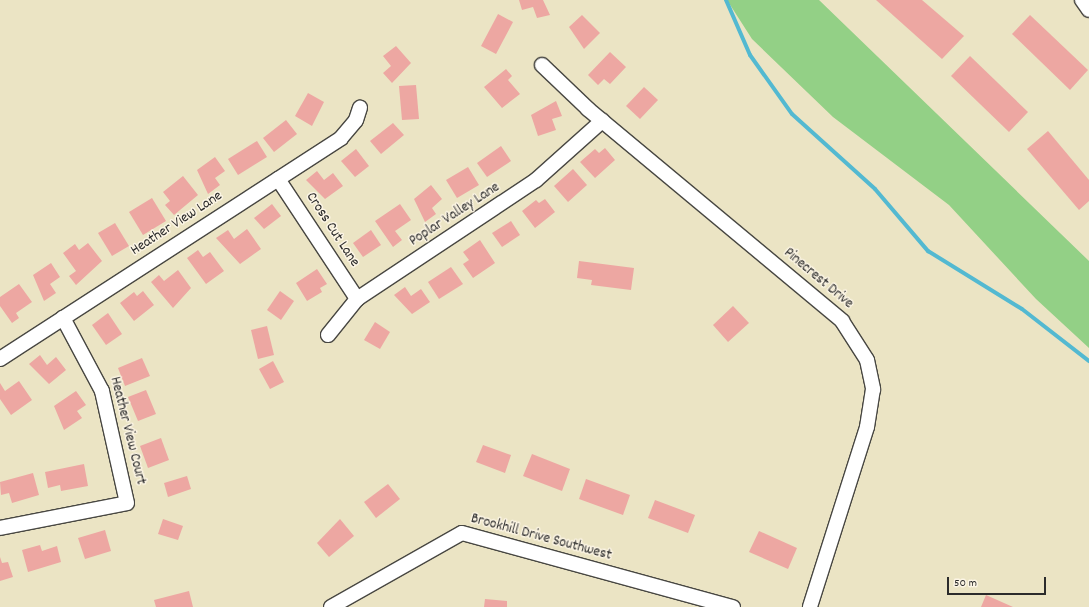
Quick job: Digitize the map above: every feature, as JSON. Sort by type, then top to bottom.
[{"type":"street","points":[[1082,0],[1089,10]]},
{"type":"street","name":"Pinecrest Drive","points":[[542,65],[602,121],[842,320],[867,360],[873,389],[866,427],[810,607]]},
{"type":"street","name":"Heather View Lane","points":[[0,359],[341,138],[356,120],[360,108]]},
{"type":"street","name":"Poplar Valley Lane","points":[[328,335],[357,299],[536,180],[602,121]]},
{"type":"street","name":"Cross Cut Lane","points":[[278,179],[357,299]]},
{"type":"street","name":"Heather View Court","points":[[0,528],[127,503],[102,391],[63,318]]},
{"type":"street","name":"Brookhill Drive Southwest","points":[[331,607],[462,533],[733,607]]},
{"type":"green space","points":[[727,0],[819,0],[1089,261],[1089,348],[1036,299],[949,205],[833,117],[752,39]]},
{"type":"building","points":[[519,0],[543,0],[550,15],[537,18],[533,7],[522,10]]},
{"type":"building","points":[[876,0],[922,0],[964,36],[942,59]]},
{"type":"building","points":[[498,14],[513,22],[496,54],[481,46]]},
{"type":"building","points":[[582,15],[600,33],[584,49],[569,27]]},
{"type":"building","points":[[1030,15],[1088,70],[1070,90],[1012,34]]},
{"type":"building","points":[[396,46],[411,63],[392,83],[383,73],[391,66],[383,56]]},
{"type":"building","points":[[610,52],[626,67],[610,84],[604,79],[598,85],[588,75]]},
{"type":"building","points":[[970,56],[1028,112],[1009,132],[951,76]]},
{"type":"building","points":[[506,69],[512,76],[508,80],[520,94],[502,108],[484,87]]},
{"type":"building","points":[[416,85],[419,119],[402,120],[399,86]]},
{"type":"building","points":[[644,87],[658,100],[640,119],[626,106]]},
{"type":"building","points":[[308,93],[324,102],[312,126],[295,116]]},
{"type":"building","points":[[556,101],[562,116],[552,119],[556,130],[538,136],[531,115]]},
{"type":"building","points":[[286,120],[297,134],[274,152],[263,138]]},
{"type":"building","points":[[393,123],[404,135],[381,154],[370,141]]},
{"type":"building","points":[[1048,131],[1089,180],[1089,201],[1079,210],[1027,149]]},
{"type":"building","points":[[257,141],[267,157],[238,175],[228,159]]},
{"type":"building","points":[[501,146],[511,161],[487,177],[477,163]]},
{"type":"building","points":[[605,148],[615,160],[595,178],[580,162],[595,149],[599,153]]},
{"type":"building","points":[[356,149],[369,166],[355,177],[341,161]]},
{"type":"building","points":[[215,157],[225,171],[215,178],[220,185],[208,194],[197,170]]},
{"type":"building","points":[[468,167],[479,185],[457,198],[446,180]]},
{"type":"building","points":[[573,169],[587,185],[568,202],[554,186]]},
{"type":"building","points":[[317,171],[324,180],[333,173],[343,186],[325,199],[306,180]]},
{"type":"building","points":[[183,176],[198,195],[174,215],[165,205],[170,201],[163,192]]},
{"type":"building","points":[[431,185],[442,199],[432,208],[436,214],[425,222],[414,199]]},
{"type":"building","points":[[152,198],[166,221],[143,235],[129,212]]},
{"type":"building","points":[[545,199],[555,212],[535,228],[522,211],[536,200],[539,203]]},
{"type":"building","points":[[272,204],[281,216],[264,229],[254,218]]},
{"type":"building","points":[[400,204],[411,220],[395,231],[402,240],[393,247],[375,221]]},
{"type":"building","points":[[511,221],[520,235],[502,247],[492,233]]},
{"type":"building","points":[[115,223],[129,246],[112,256],[98,233]]},
{"type":"building","points":[[247,229],[261,249],[240,264],[216,238],[228,230],[234,239]]},
{"type":"building","points":[[371,230],[381,245],[363,257],[353,243]]},
{"type":"building","points":[[480,240],[495,263],[473,278],[463,264],[469,260],[463,252]]},
{"type":"building","points":[[88,243],[102,261],[76,285],[69,276],[76,271],[63,253],[75,244],[79,250]]},
{"type":"building","points":[[198,250],[203,257],[210,252],[224,271],[206,284],[187,258]]},
{"type":"building","points":[[579,261],[634,268],[631,290],[591,285],[592,280],[577,278]]},
{"type":"building","points":[[51,263],[60,277],[50,284],[56,293],[44,301],[33,275]]},
{"type":"building","points":[[451,267],[463,284],[439,299],[428,282]]},
{"type":"building","points":[[317,269],[327,284],[320,288],[322,292],[307,301],[296,283]]},
{"type":"building","points":[[178,270],[191,288],[173,308],[151,282],[159,275],[164,281]]},
{"type":"building","points":[[19,284],[32,302],[16,313],[19,318],[12,323],[0,306],[0,297]]},
{"type":"building","points":[[405,287],[411,296],[421,289],[430,302],[412,314],[394,295]]},
{"type":"building","points":[[143,291],[154,305],[134,321],[120,303],[134,292],[137,296]]},
{"type":"building","points":[[280,291],[294,301],[281,320],[267,310]]},
{"type":"building","points":[[733,306],[749,323],[728,342],[713,325]]},
{"type":"building","points":[[108,313],[122,334],[106,345],[92,325]]},
{"type":"building","points":[[375,322],[390,332],[380,349],[364,340]]},
{"type":"building","points":[[267,326],[274,355],[258,359],[251,330]]},
{"type":"building","points":[[40,355],[47,365],[56,357],[66,370],[49,384],[29,364]]},
{"type":"building","points":[[142,358],[150,376],[125,386],[118,368]]},
{"type":"building","points":[[273,361],[284,382],[270,389],[259,369]]},
{"type":"building","points":[[19,381],[32,400],[11,415],[0,399],[0,383],[5,391]]},
{"type":"building","points":[[146,390],[156,414],[138,421],[128,397]]},
{"type":"building","points":[[76,391],[86,405],[77,411],[82,418],[64,430],[54,406]]},
{"type":"building","points":[[161,438],[169,460],[148,468],[140,446]]},
{"type":"building","points":[[483,445],[511,455],[505,473],[476,462]]},
{"type":"building","points":[[532,454],[570,469],[562,491],[523,476]]},
{"type":"building","points":[[84,464],[88,486],[61,491],[60,485],[48,488],[45,472]]},
{"type":"building","points":[[33,473],[39,495],[12,503],[9,493],[1,495],[0,482]]},
{"type":"building","points":[[187,476],[191,489],[168,497],[164,483]]},
{"type":"building","points":[[586,479],[630,495],[623,515],[579,499]]},
{"type":"building","points":[[388,484],[400,499],[376,518],[364,502]]},
{"type":"building","points":[[655,500],[695,515],[688,533],[648,518]]},
{"type":"building","points":[[163,519],[183,526],[178,540],[158,534]]},
{"type":"building","points":[[340,519],[354,536],[329,557],[317,543]]},
{"type":"building","points":[[105,530],[111,551],[85,559],[78,538]]},
{"type":"building","points":[[759,531],[797,548],[788,569],[749,552]]},
{"type":"building","points":[[40,545],[42,551],[57,546],[61,562],[28,572],[22,550]]},
{"type":"building","points":[[0,557],[2,563],[8,562],[13,577],[0,581]]},
{"type":"building","points":[[189,591],[193,607],[156,607],[154,600]]},
{"type":"building","points":[[986,595],[1013,607],[981,607]]},
{"type":"building","points":[[485,599],[507,601],[507,607],[484,607]]},
{"type":"waterway","points":[[726,0],[750,55],[792,114],[875,189],[928,251],[1022,309],[1089,361]]}]
